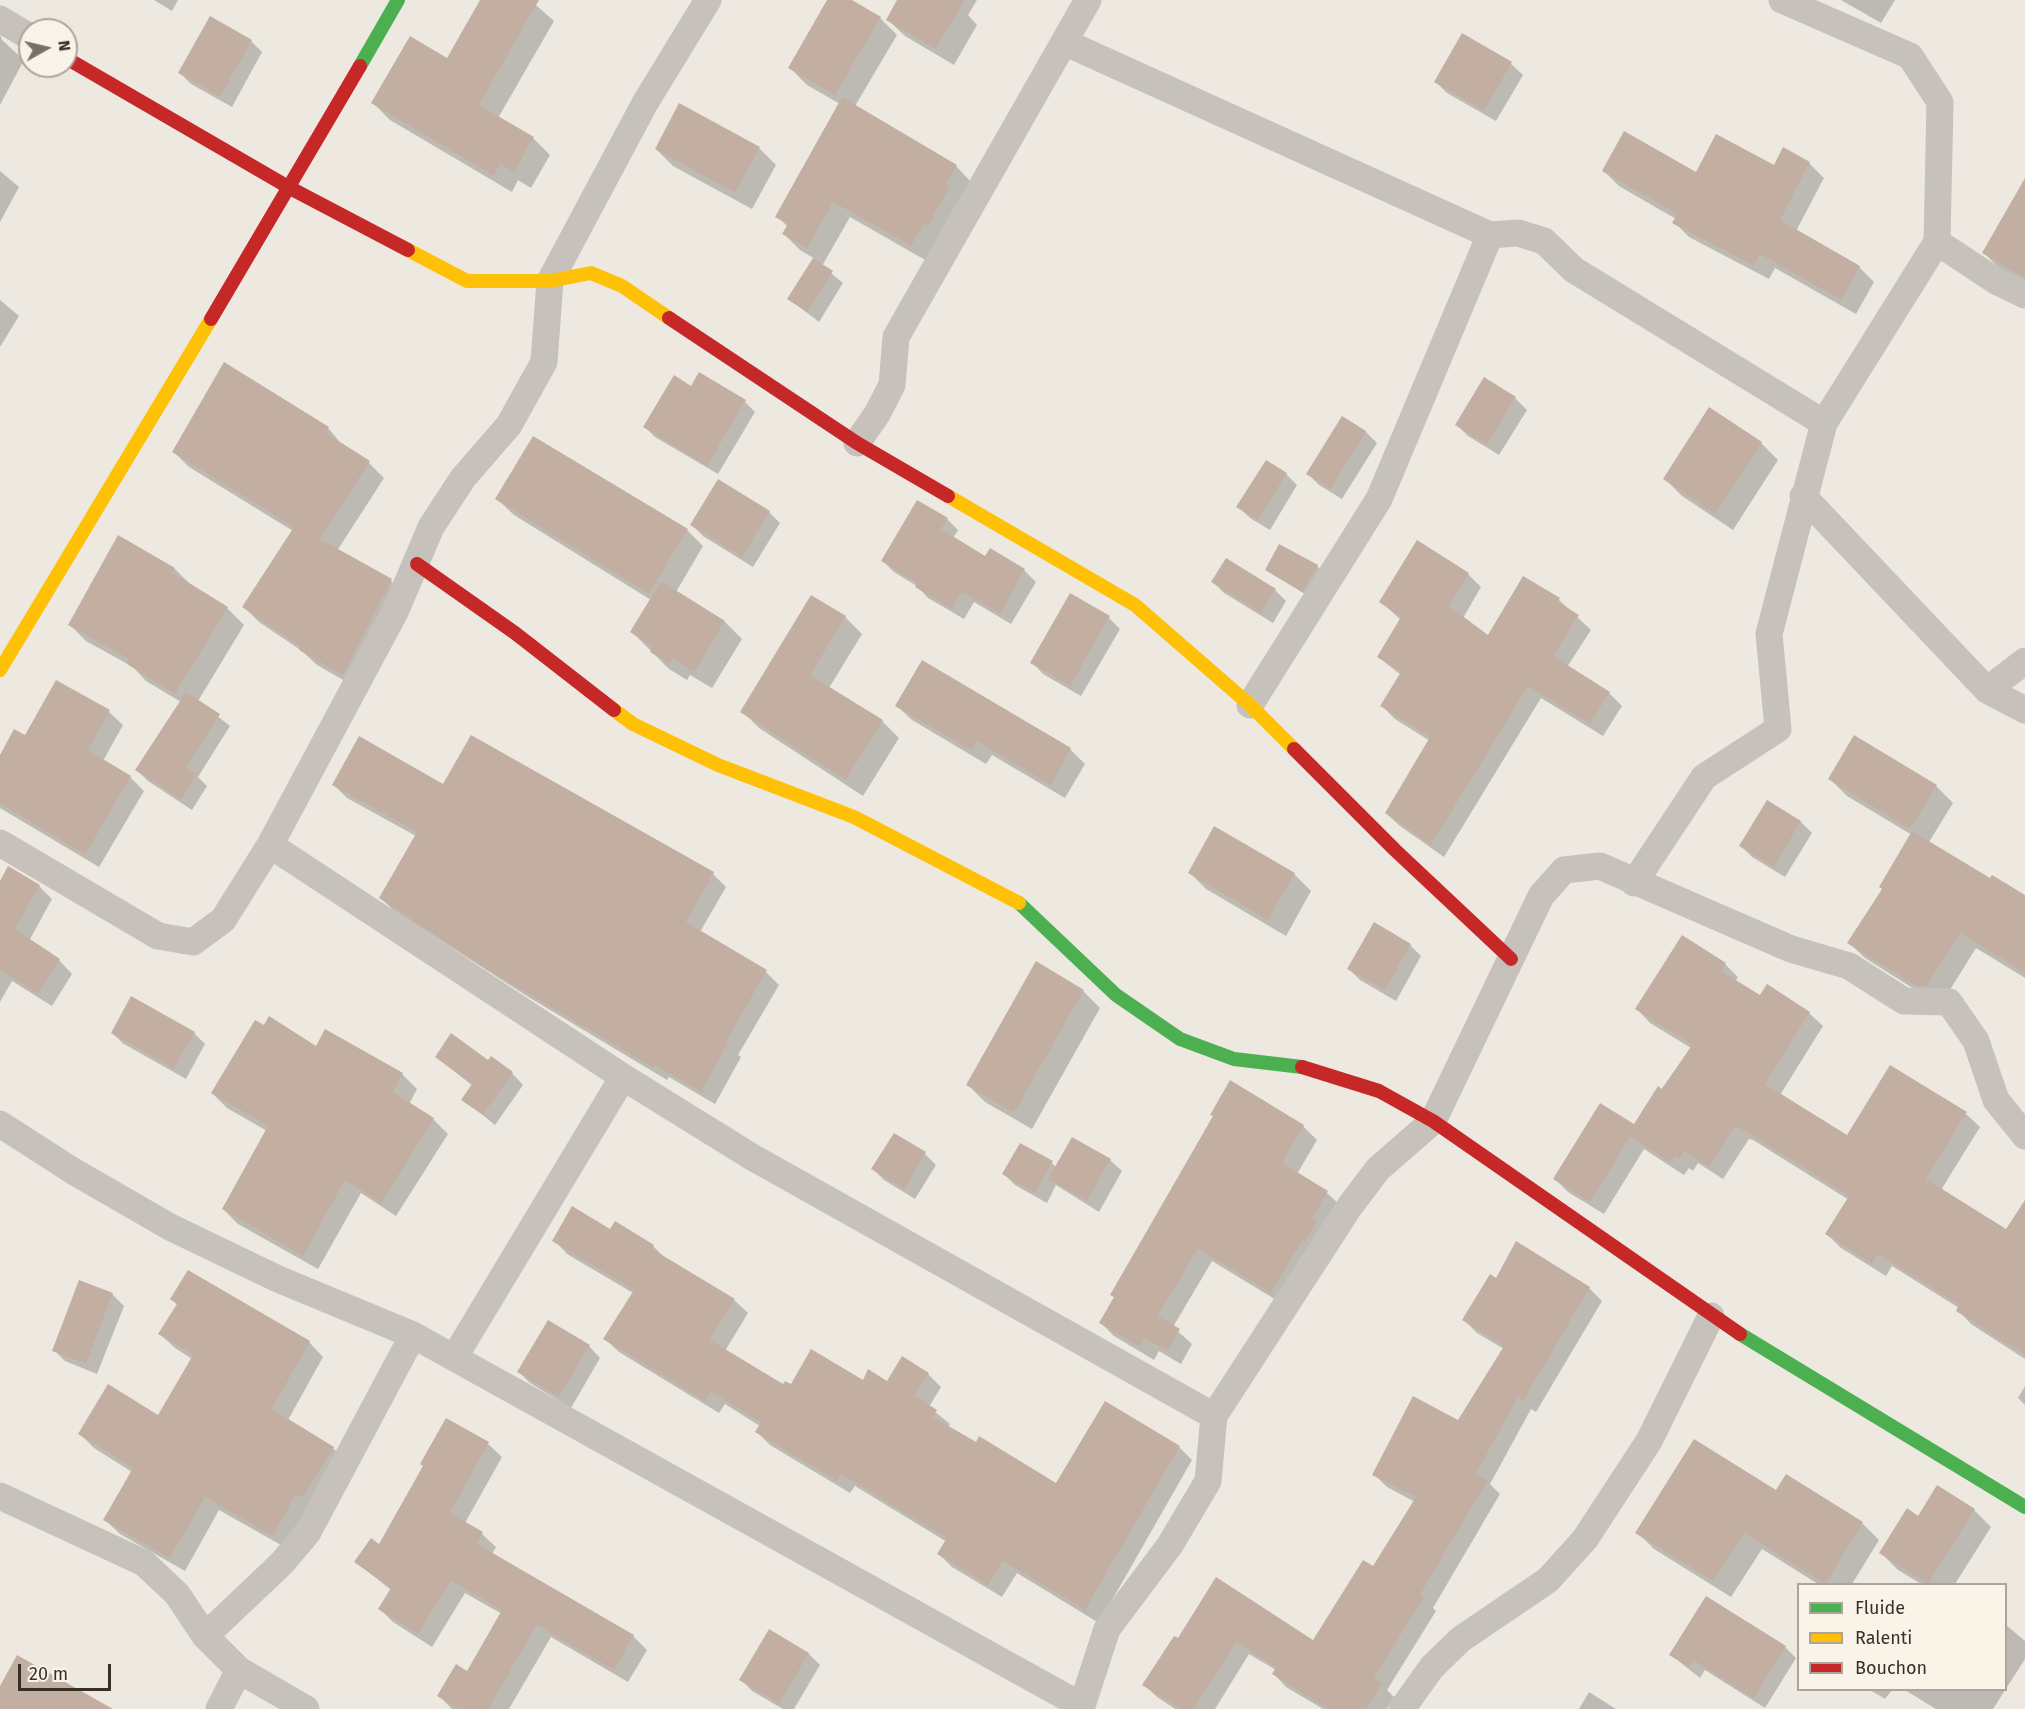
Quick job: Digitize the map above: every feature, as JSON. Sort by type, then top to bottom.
[{"type":"street","points":[[0,670],[290,188],[398,0]]},
{"type":"street","points":[[0,843],[158,936],[193,942],[224,921],[270,845],[396,610],[431,526],[463,478],[509,425],[544,362],[550,281],[645,103],[708,0]]},
{"type":"street","points":[[857,443],[877,414],[891,386],[896,337],[1088,0]]},
{"type":"street","points":[[1634,883],[1704,777],[1778,729],[1769,634],[1803,496],[1824,423],[1937,242],[1940,102],[1910,56],[1782,0]]},
{"type":"street","points":[[0,19],[18,30]]},
{"type":"street","points":[[1064,42],[1490,235],[1518,232],[1544,241],[1574,270],[1824,423]]},
{"type":"street","points":[[78,65],[290,188],[467,280],[550,281],[591,273],[622,286],[857,443],[1136,605],[1250,705],[1395,850],[1511,959]]},
{"type":"street","points":[[1250,705],[1379,499],[1490,235]]},
{"type":"street","points":[[1937,242],[1996,281],[2025,295]]},
{"type":"street","points":[[1803,496],[1987,690],[2025,710]]},
{"type":"street","points":[[417,564],[515,633],[633,724],[718,765],[854,817],[1022,905],[1116,995],[1180,1039],[1234,1059],[1308,1068],[1379,1091],[1433,1121],[1711,1316],[2025,1507]]},
{"type":"street","points":[[1987,690],[2025,661]]},
{"type":"street","points":[[270,845],[623,1077],[752,1157],[1214,1416]]},
{"type":"street","points":[[0,1124],[72,1171],[170,1227],[278,1279],[413,1335],[1082,1707],[1107,1629],[1170,1545],[1208,1481],[1214,1416],[1350,1206],[1378,1169],[1433,1121],[1541,896],[1564,870],[1600,866],[1634,883],[1791,949],[1849,966],[1904,1001],[1949,1002],[1976,1041],[1996,1100],[2025,1136]]},
{"type":"street","points":[[454,1358],[623,1077]]},
{"type":"street","points":[[1402,1709],[1432,1667],[1461,1639],[1548,1580],[1585,1539],[1649,1441],[1711,1316]]},
{"type":"street","points":[[205,1636],[282,1563],[308,1532],[413,1335]]},
{"type":"street","points":[[0,1496],[144,1563],[177,1594],[205,1636],[239,1670],[306,1709]]},
{"type":"street","points":[[219,1709],[239,1670]]},
{"type":"building","points":[[480,0],[539,0],[479,105],[534,137],[514,172],[500,164],[494,176],[371,103],[410,36],[447,58]]},
{"type":"building","points":[[827,0],[852,0],[881,17],[835,95],[788,68]]},
{"type":"building","points":[[897,0],[965,0],[936,49],[886,20]]},
{"type":"building","points":[[210,16],[252,40],[220,97],[178,73]]},
{"type":"building","points":[[1462,33],[1512,62],[1484,111],[1434,82]]},
{"type":"building","points":[[842,97],[957,165],[946,184],[950,186],[928,226],[924,224],[911,246],[833,202],[807,248],[782,234],[788,224],[775,217]]},
{"type":"building","points":[[679,103],[760,147],[735,193],[655,149]]},
{"type":"building","points":[[1624,131],[1696,172],[1716,134],[1774,165],[1783,147],[1810,162],[1780,220],[1860,266],[1841,300],[1760,254],[1754,266],[1672,223],[1677,214],[1602,171]]},
{"type":"building","points":[[2025,178],[2025,278],[1982,253]]},
{"type":"building","points":[[813,258],[833,271],[807,312],[787,299]]},
{"type":"building","points":[[224,362],[329,427],[326,433],[370,461],[320,539],[392,579],[343,675],[299,650],[301,647],[242,607],[294,527],[172,452]]},
{"type":"building","points":[[699,372],[746,400],[707,466],[643,427],[674,375],[691,386]]},
{"type":"building","points":[[1484,377],[1516,397],[1487,445],[1455,425]]},
{"type":"building","points":[[1709,407],[1762,442],[1715,514],[1663,479]]},
{"type":"building","points":[[1342,416],[1366,431],[1331,489],[1306,474]]},
{"type":"building","points":[[533,436],[688,529],[649,594],[495,499]]},
{"type":"building","points":[[1266,460],[1287,473],[1258,520],[1236,507]]},
{"type":"building","points":[[718,479],[770,511],[742,557],[690,525]]},
{"type":"building","points":[[917,500],[948,518],[941,529],[985,556],[990,548],[1025,569],[1000,614],[962,592],[952,609],[915,587],[917,583],[881,561]]},
{"type":"building","points":[[118,535],[175,568],[173,573],[228,607],[175,694],[127,664],[129,659],[68,625]]},
{"type":"building","points":[[1417,540],[1469,573],[1449,606],[1488,635],[1523,576],[1560,598],[1558,602],[1579,615],[1553,656],[1610,692],[1590,724],[1528,686],[1431,845],[1385,813],[1430,737],[1380,706],[1401,672],[1377,657],[1401,617],[1379,602]]},
{"type":"building","points":[[1279,544],[1318,565],[1302,592],[1265,570]]},
{"type":"building","points":[[1226,558],[1276,589],[1261,613],[1211,582]]},
{"type":"building","points":[[661,581],[725,621],[694,672],[673,659],[670,664],[650,652],[653,647],[630,632]]},
{"type":"building","points":[[1070,593],[1110,616],[1070,686],[1030,663]]},
{"type":"building","points":[[811,595],[846,616],[810,675],[883,720],[846,780],[740,712]]},
{"type":"building","points":[[922,660],[1071,748],[1051,785],[977,741],[971,750],[895,706]]},
{"type":"building","points":[[56,680],[110,710],[88,750],[131,776],[85,855],[0,803],[0,755],[14,729],[25,735]]},
{"type":"building","points":[[186,692],[220,714],[186,767],[197,774],[181,800],[135,770]]},
{"type":"building","points":[[471,735],[714,872],[686,922],[767,970],[726,1042],[728,1043],[701,1092],[655,1065],[654,1068],[488,970],[379,898],[417,832],[332,785],[359,736],[443,784]]},
{"type":"building","points":[[1854,735],[1937,785],[1910,829],[1828,779]]},
{"type":"building","points":[[1767,800],[1801,821],[1774,867],[1739,846]]},
{"type":"building","points":[[1214,826],[1295,873],[1268,920],[1188,873]]},
{"type":"building","points":[[1912,831],[1990,878],[1992,875],[2025,895],[2025,973],[1960,933],[1927,986],[1916,986],[1847,943],[1882,889],[1879,887]]},
{"type":"building","points":[[8,866],[40,885],[15,929],[60,959],[38,994],[0,970],[0,881]]},
{"type":"building","points":[[1374,922],[1411,944],[1385,990],[1347,969]]},
{"type":"building","points":[[1682,935],[1726,963],[1721,971],[1760,995],[1767,984],[1810,1012],[1765,1084],[1847,1135],[1890,1065],[1967,1112],[1926,1179],[2006,1229],[2025,1200],[2025,1355],[1956,1311],[1959,1305],[1878,1254],[1872,1264],[1825,1234],[1849,1196],[1738,1127],[1735,1126],[1709,1167],[1684,1151],[1679,1159],[1675,1156],[1670,1162],[1630,1137],[1590,1202],[1553,1179],[1600,1103],[1634,1124],[1658,1086],[1662,1089],[1692,1045],[1635,1009]]},
{"type":"building","points":[[1036,961],[1084,990],[1014,1113],[966,1085]]},
{"type":"building","points":[[131,996],[195,1032],[174,1069],[111,1033]]},
{"type":"building","points":[[269,1016],[316,1046],[325,1029],[403,1073],[393,1092],[434,1118],[381,1203],[345,1180],[303,1256],[222,1209],[268,1126],[211,1093],[255,1020],[264,1025]]},
{"type":"building","points":[[451,1033],[488,1060],[491,1056],[513,1072],[483,1115],[461,1100],[472,1084],[435,1057]]},
{"type":"building","points":[[1230,1080],[1304,1125],[1282,1163],[1328,1191],[1312,1218],[1317,1222],[1305,1242],[1303,1240],[1271,1293],[1198,1249],[1158,1316],[1180,1329],[1167,1351],[1145,1338],[1140,1347],[1099,1323],[1114,1297],[1110,1295],[1213,1116],[1210,1115]]},
{"type":"building","points":[[894,1133],[926,1152],[904,1189],[871,1169]]},
{"type":"building","points":[[1072,1137],[1111,1159],[1087,1201],[1048,1179]]},
{"type":"building","points":[[1020,1143],[1053,1161],[1035,1193],[1002,1174]]},
{"type":"building","points":[[572,1206],[610,1229],[615,1221],[654,1245],[652,1249],[735,1299],[710,1340],[783,1384],[785,1381],[791,1384],[811,1349],[863,1380],[868,1369],[887,1381],[902,1356],[929,1373],[915,1396],[937,1410],[933,1417],[976,1442],[979,1436],[1056,1483],[1105,1401],[1180,1446],[1085,1610],[1003,1561],[988,1585],[937,1554],[947,1538],[841,1474],[837,1481],[755,1432],[761,1422],[711,1392],[705,1401],[603,1339],[634,1290],[552,1241]]},
{"type":"building","points":[[1516,1241],[1590,1287],[1523,1401],[1518,1397],[1476,1474],[1488,1480],[1420,1595],[1424,1597],[1374,1678],[1382,1683],[1366,1709],[1328,1709],[1272,1674],[1276,1667],[1236,1642],[1194,1709],[1181,1709],[1142,1685],[1174,1636],[1178,1638],[1216,1577],[1313,1640],[1363,1560],[1373,1566],[1416,1497],[1372,1475],[1413,1396],[1458,1420],[1504,1346],[1462,1320],[1490,1274],[1496,1278]]},
{"type":"building","points":[[188,1270],[310,1341],[272,1409],[334,1447],[303,1498],[296,1494],[273,1536],[205,1497],[170,1558],[103,1520],[133,1468],[78,1434],[108,1384],[158,1415],[193,1355],[158,1334],[177,1304],[170,1299]]},
{"type":"building","points":[[79,1280],[113,1293],[86,1364],[52,1351]]},
{"type":"building","points":[[548,1320],[590,1345],[559,1397],[517,1372]]},
{"type":"building","points":[[446,1418],[489,1442],[450,1513],[483,1532],[477,1544],[634,1635],[614,1670],[537,1625],[488,1709],[459,1709],[437,1696],[456,1664],[467,1671],[502,1610],[451,1581],[418,1634],[378,1609],[391,1588],[354,1562],[371,1538],[379,1544],[423,1466],[420,1464]]},
{"type":"building","points":[[1694,1439],[1776,1490],[1786,1474],[1863,1522],[1826,1583],[1744,1533],[1713,1581],[1635,1533]]},
{"type":"building","points":[[1937,1485],[1975,1509],[1929,1583],[1879,1553],[1907,1508],[1918,1516]]},
{"type":"building","points":[[1706,1596],[1786,1646],[1754,1698],[1693,1660],[1689,1667],[1669,1655]]},
{"type":"building","points":[[769,1629],[809,1653],[779,1704],[739,1680]]},
{"type":"building","points":[[17,1655],[113,1709],[0,1709],[0,1686]]},
{"type":"traffic: fast","points":[[360,66],[398,0]]},
{"type":"traffic: fast","points":[[1019,903],[1116,995],[1180,1039],[1234,1059],[1302,1067]]},
{"type":"traffic: fast","points":[[1740,1334],[2025,1507]]},
{"type":"traffic: slow","points":[[408,250],[467,281],[550,281],[591,273],[622,286],[669,318]]},
{"type":"traffic: slow","points":[[0,670],[211,319]]},
{"type":"traffic: slow","points":[[948,496],[1135,605],[1250,705],[1294,749]]},
{"type":"traffic: slow","points":[[614,710],[633,724],[718,765],[854,817],[1019,903]]},
{"type":"traffic: jam","points":[[78,65],[290,188],[408,250]]},
{"type":"traffic: jam","points":[[211,319],[360,66]]},
{"type":"traffic: jam","points":[[669,318],[857,443],[948,496]]},
{"type":"traffic: jam","points":[[417,564],[515,633],[614,710]]},
{"type":"traffic: jam","points":[[1294,749],[1395,850],[1511,959]]},
{"type":"traffic: jam","points":[[1302,1067],[1379,1091],[1433,1121],[1740,1334]]}]
